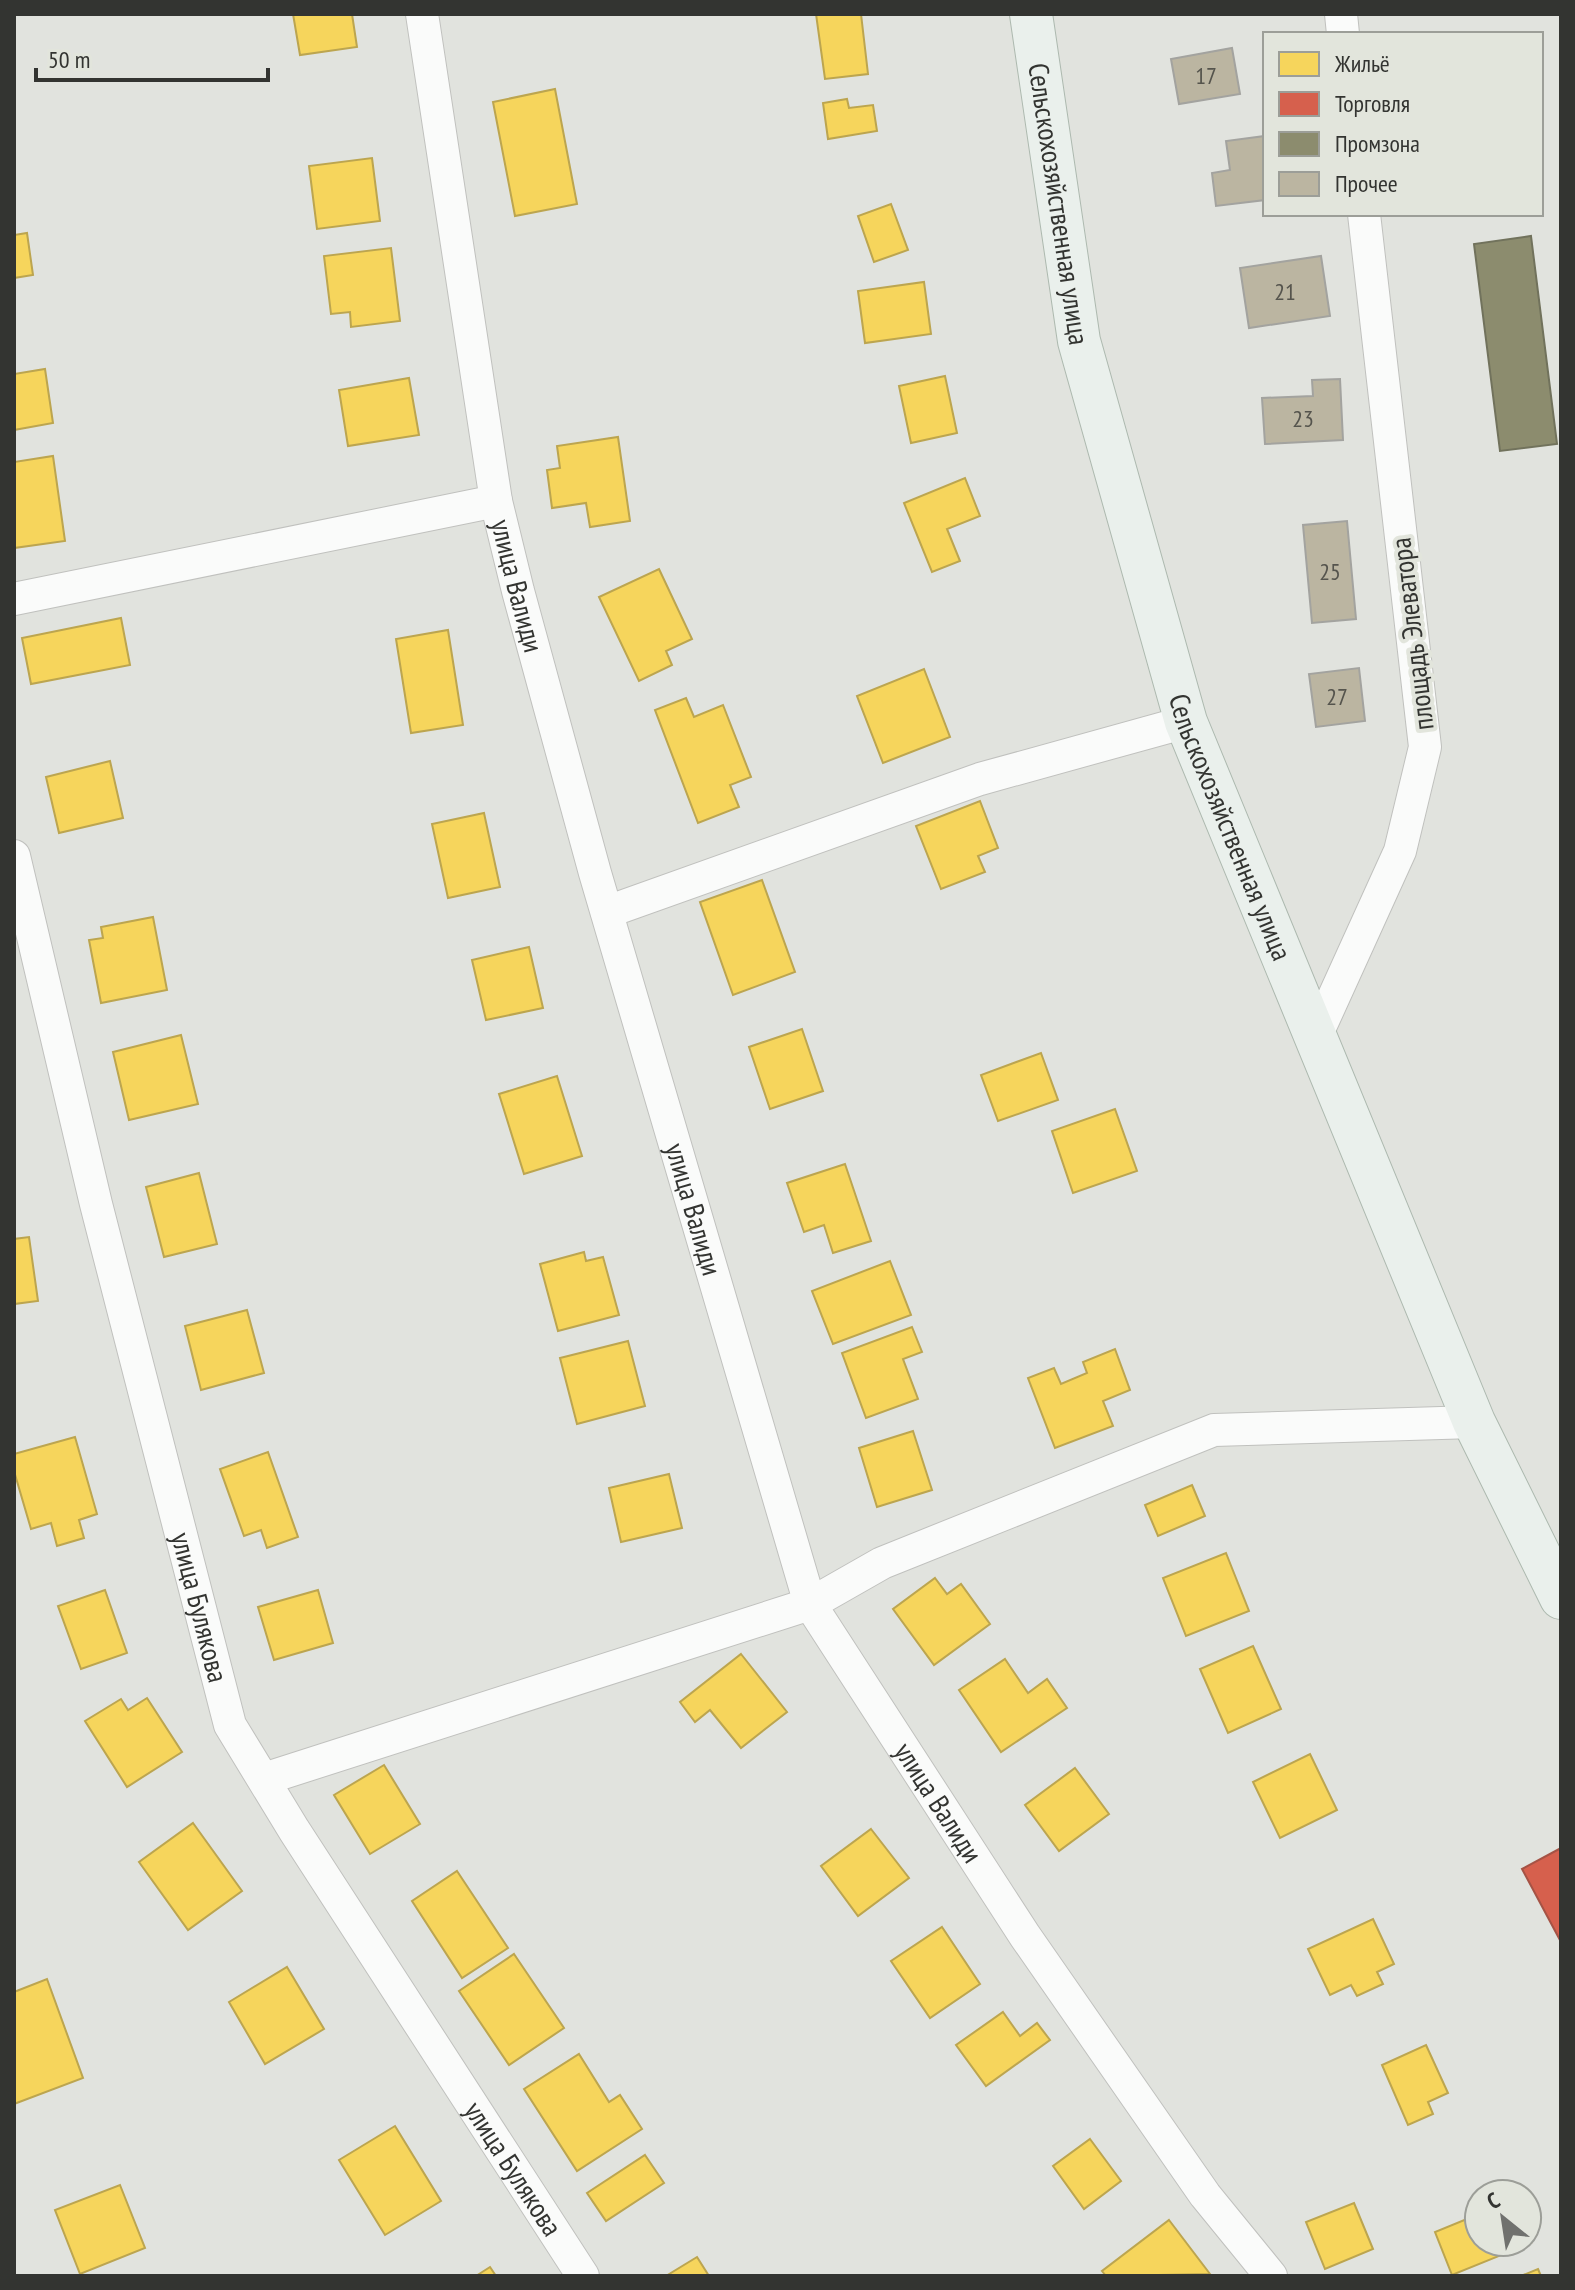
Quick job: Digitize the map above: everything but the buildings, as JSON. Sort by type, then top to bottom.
[{"type":"main road","name":"Сельскохозяйственная улица","points":[[1031,14],[1079,341],[1186,722],[1474,1422],[1561,1598]]},
{"type":"street","name":"улица Валиди","points":[[422,14],[496,501],[607,912],[810,1604],[1025,1936],[1205,2195],[1271,2276]]},
{"type":"street","name":"площадь Элеватора","points":[[1316,1036],[1400,851],[1425,747],[1364,216]]},
{"type":"street","points":[[14,599],[496,501]]},
{"type":"street","points":[[607,912],[980,779],[1186,722]]},
{"type":"street","name":"улица Булякова","points":[[14,856],[96,1204],[230,1725],[583,2276]]},
{"type":"street","points":[[264,1779],[810,1604],[882,1563],[1214,1430],[1474,1422]]}]
